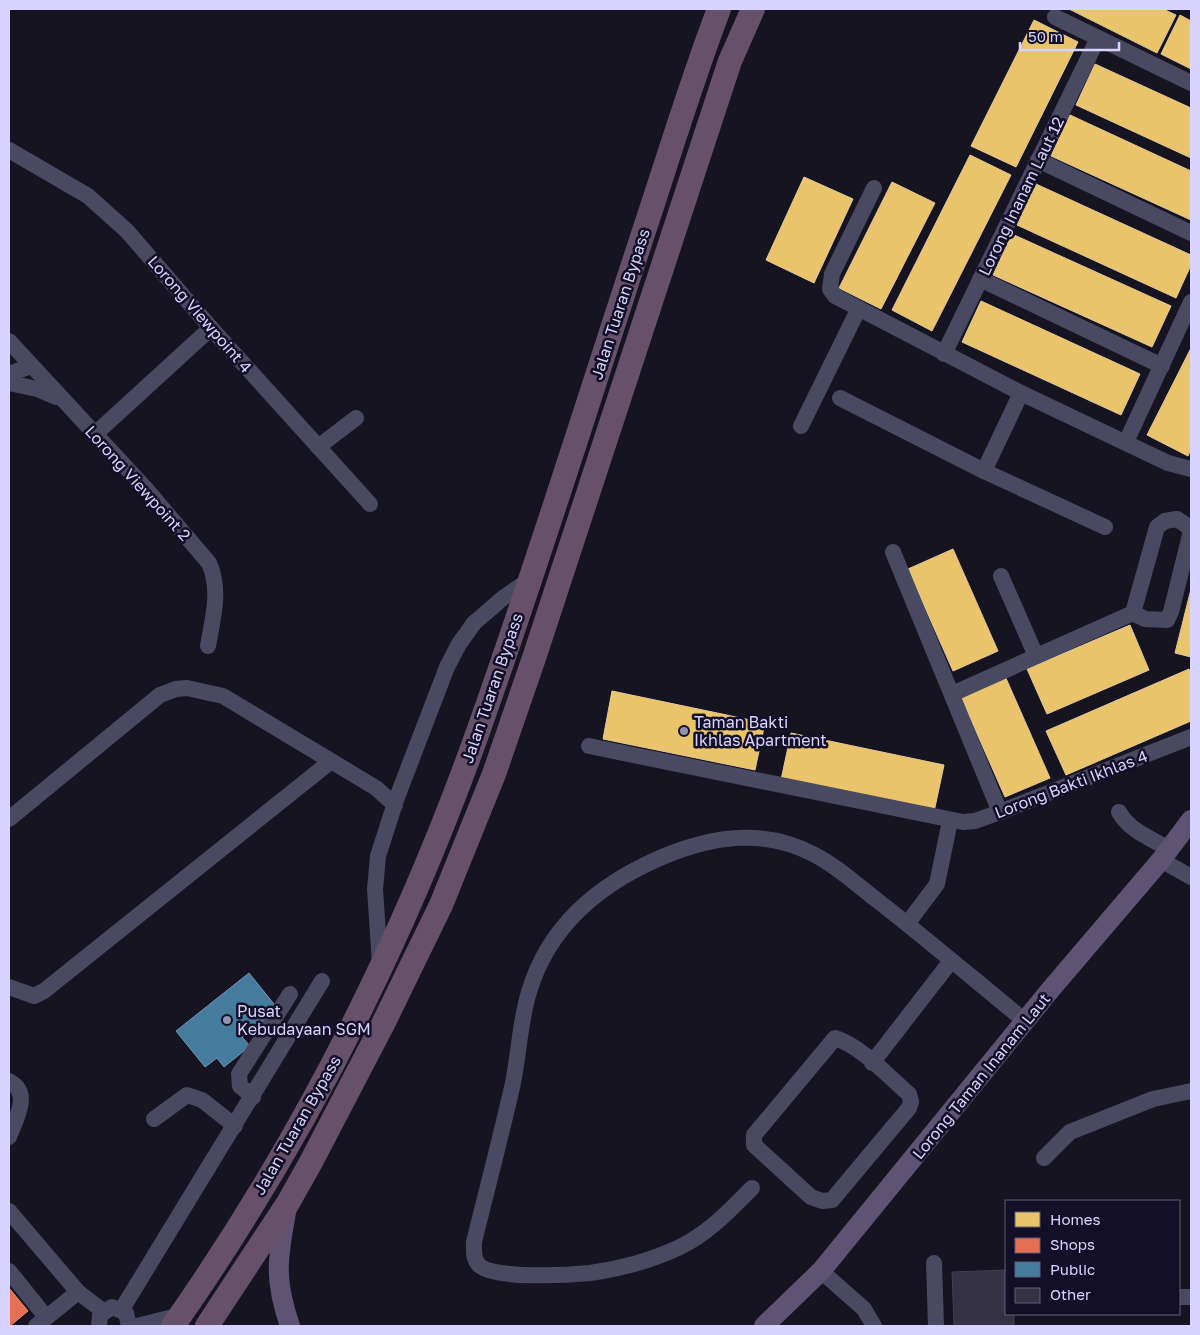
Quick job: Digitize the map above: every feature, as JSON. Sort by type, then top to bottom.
[{"type":"highway","name":"Jalan Tuaran Bypass","points":[[177,1320],[238,1227],[326,1079],[380,969],[435,845],[480,726],[719,9]]},
{"type":"highway","name":"Jalan Tuaran Bypass","points":[[207,1326],[288,1203],[339,1111],[441,905],[494,774],[564,568],[730,61],[753,9]]},
{"type":"main road","name":"Lorong Taman Inanam Laut","points":[[764,1326],[821,1271],[1191,820]]},
{"type":"main road","points":[[288,1203],[277,1260],[282,1302],[290,1326]]},
{"type":"street","points":[[1055,17],[1191,83]]},
{"type":"street","name":"Lorong Inanam Laut 12","points":[[944,354],[1098,38]]},
{"type":"street","name":"Lorong Viewpoint 4","points":[[9,150],[53,174],[105,209],[127,231],[211,328],[370,504]]},
{"type":"street","points":[[1038,160],[1191,233]]},
{"type":"street","points":[[874,188],[832,274],[830,289],[835,296],[858,310],[1021,393],[1168,463],[1191,469]]},
{"type":"street","points":[[980,279],[1162,366]]},
{"type":"street","points":[[1126,442],[1191,302]]},
{"type":"street","points":[[800,426],[858,310]]},
{"type":"street","points":[[94,435],[211,328]]},
{"type":"street","name":"Lorong Viewpoint 2","points":[[9,341],[146,489],[209,563],[215,577],[217,593],[208,646]]},
{"type":"street","points":[[9,374],[31,366]]},
{"type":"street","points":[[9,384],[37,389],[62,400]]},
{"type":"street","points":[[984,471],[1021,393]]},
{"type":"street","points":[[840,398],[984,471],[1104,527]]},
{"type":"street","points":[[318,447],[356,418]]},
{"type":"street","points":[[952,694],[1133,613],[1161,621],[1167,620],[1171,612],[1191,531],[1177,519],[1165,521],[1157,528],[1133,613]]},
{"type":"street","points":[[893,552],[1000,812]]},
{"type":"street","points":[[1000,576],[1036,656]]},
{"type":"street","points":[[380,969],[376,868],[401,788],[447,667],[459,644],[474,624],[504,598],[529,580]]},
{"type":"street","points":[[9,818],[160,695],[176,689],[206,691],[223,696],[376,788],[395,805]]},
{"type":"street","name":"Lorong Bakti Ikhlas 4","points":[[589,746],[950,821],[975,821],[1191,737]]},
{"type":"street","points":[[9,987],[34,996],[44,991],[330,762]]},
{"type":"street","points":[[376,788],[401,788]]},
{"type":"street","points":[[1119,812],[1125,823],[1191,877]]},
{"type":"street","points":[[907,924],[937,884],[950,821]]},
{"type":"street","points":[[752,1188],[715,1226],[679,1248],[649,1259],[591,1273],[563,1274],[497,1273],[485,1270],[475,1258],[474,1242],[513,1083],[528,994],[537,968],[552,942],[572,915],[593,895],[619,878],[650,862],[691,846],[719,838],[743,837],[786,844],[813,854],[835,868],[907,924],[1025,1021]]},
{"type":"street","points":[[872,1063],[951,961]]},
{"type":"street","points":[[122,1309],[322,981]]},
{"type":"street","points":[[253,1097],[240,1086],[239,1074],[290,994]]},
{"type":"street","points":[[835,1038],[844,1041],[872,1063],[909,1094],[912,1102],[910,1108],[832,1200],[822,1201],[811,1197],[754,1145],[754,1135],[835,1038]]},
{"type":"street","points":[[9,1081],[18,1086],[22,1097],[9,1137]]},
{"type":"street","points":[[1044,1158],[1070,1132],[1153,1099],[1191,1091]]},
{"type":"street","points":[[154,1119],[187,1096],[202,1100],[235,1126]]},
{"type":"street","points":[[9,1210],[101,1319],[112,1307],[122,1309],[129,1318],[129,1326]]},
{"type":"street","points":[[934,1264],[936,1326]]},
{"type":"street","points":[[9,1271],[41,1322],[78,1292]]},
{"type":"street","points":[[821,1271],[864,1309],[874,1326]]},
{"type":"street","points":[[137,1326],[177,1320]]},
{"type":"building: Homes","points":[[1069,9],[1163,9],[1176,15],[1157,53]]},
{"type":"building: Homes","points":[[1180,15],[1191,21],[1191,69],[1161,54]]},
{"type":"building: Homes","points":[[1034,20],[1078,42],[1016,167],[971,146]]},
{"type":"building: Homes","points":[[1095,64],[1191,108],[1191,158],[1076,105]]},
{"type":"building: Homes","points":[[1070,115],[1191,171],[1191,220],[1051,156]]},
{"type":"building: Homes","points":[[970,155],[1011,175],[932,331],[892,310]]},
{"type":"building: Homes","points":[[804,177],[853,199],[814,283],[766,260]]},
{"type":"building: Homes","points":[[892,182],[935,203],[881,309],[839,288]]},
{"type":"building: Homes","points":[[1036,184],[1191,255],[1191,265],[1176,298],[1017,225]]},
{"type":"building: Homes","points":[[1012,234],[1171,306],[1152,347],[993,275]]},
{"type":"building: Homes","points":[[981,301],[1140,374],[1121,415],[962,342]]},
{"type":"building: Homes","points":[[1191,348],[1191,449],[1188,456],[1147,435]]},
{"type":"building: Homes","points":[[953,549],[998,651],[953,671],[908,569]]},
{"type":"building: Homes","points":[[1191,589],[1191,657],[1175,653]]},
{"type":"building: Homes","points":[[1130,625],[1149,670],[1047,714],[1027,669]]},
{"type":"building: Homes","points":[[1189,669],[1191,674],[1191,721],[1066,775],[1046,731]]},
{"type":"building: Homes","points":[[1005,676],[1050,778],[1005,797],[960,695]]},
{"type":"building: Homes","name":"Taman Bakti Ikhlas Apartment","points":[[612,691],[765,723],[755,770],[603,739]]},
{"type":"building: Homes","name":"Taman Bakti Ikhlas Apartment","points":[[791,733],[944,765],[934,812],[781,780]]},
{"type":"building: Shops","points":[[9,1288],[28,1311],[10,1326],[9,1326]]},
{"type":"building: Public","name":"Pusat Kebudayaan SGM","points":[[249,973],[278,1009],[242,1037],[250,1046],[224,1067],[217,1058],[205,1067],[176,1031]]},
{"type":"building: Other","points":[[1005,1270],[1005,1315],[1014,1315],[1014,1326],[954,1326],[952,1272]]},
{"type":"place","name":"Taman Bakti Ikhlas Apartment","points":[[684,731]]},
{"type":"place","name":"Pusat Kebudayaan SGM","points":[[227,1020]]}]
